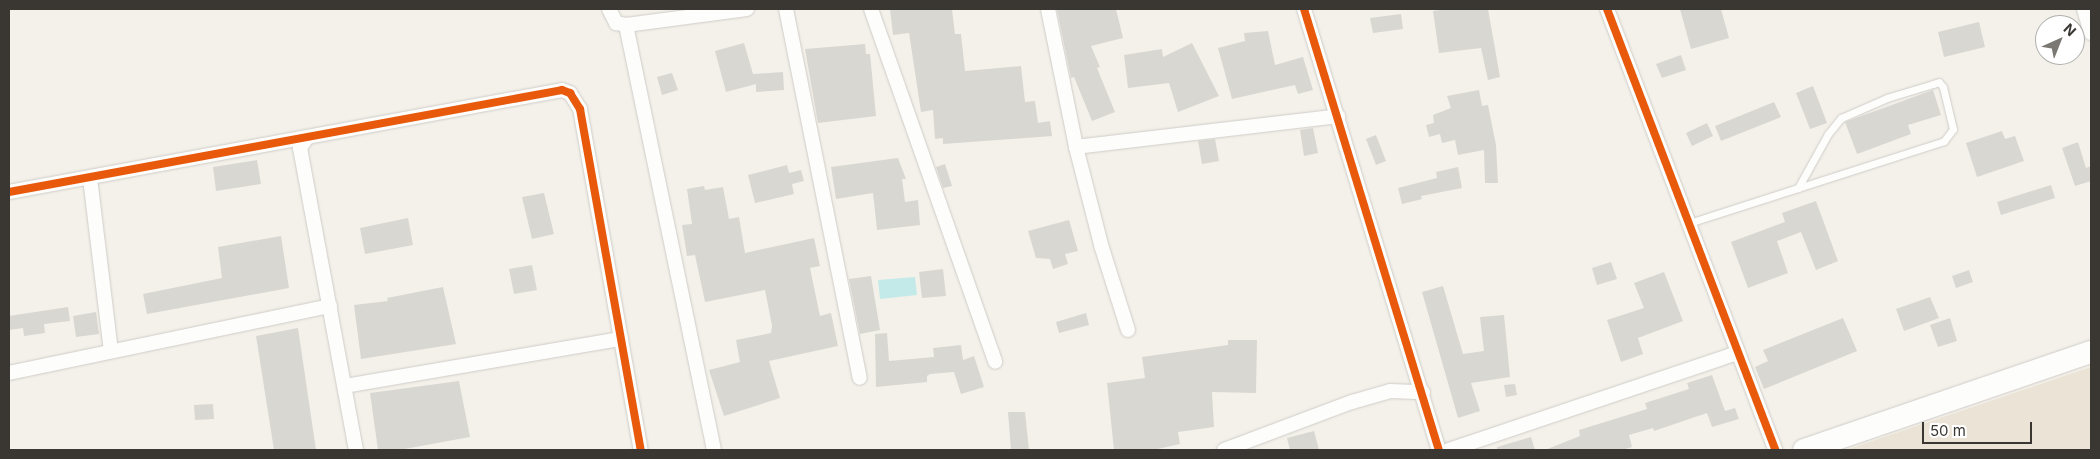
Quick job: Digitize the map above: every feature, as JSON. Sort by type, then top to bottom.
[{"type":"highway","points":[[1804,450],[2091,352]]},
{"type":"street","points":[[608,9],[616,22],[626,25],[747,9]]},
{"type":"street","points":[[786,9],[860,378]]},
{"type":"street","points":[[871,9],[994,362]]},
{"type":"street","points":[[1048,9],[1076,147],[1102,248],[1128,330]]},
{"type":"street","points":[[1304,9],[1423,392],[1439,450]]},
{"type":"street","points":[[1607,9],[1775,450]]},
{"type":"street","points":[[2084,9],[2091,33]]},
{"type":"street","points":[[626,25],[714,450]]},
{"type":"street","points":[[9,192],[306,139],[320,134],[552,92],[570,93],[580,109],[641,450]]},
{"type":"street","points":[[1076,147],[1338,116]]},
{"type":"street","points":[[306,139],[300,148],[356,450]]},
{"type":"street","points":[[90,178],[112,352]]},
{"type":"street","points":[[9,373],[330,306]]},
{"type":"street","points":[[344,386],[621,339]]},
{"type":"street","points":[[1450,450],[1738,353]]},
{"type":"street","points":[[1224,450],[1352,402],[1390,391],[1423,392]]},
{"type":"lane","points":[[1689,223],[1798,188],[1944,141],[1953,129],[1943,87],[1939,82],[1841,118],[1828,134],[1798,188]]},
{"type":"shaded area","points":[[2091,367],[2091,450],[1846,450]]},
{"type":"water","points":[[915,277],[917,295],[880,299],[878,280]]},
{"type":"building","points":[[890,9],[952,9],[955,34],[961,34],[965,71],[1021,66],[1025,102],[1035,101],[1038,123],[1050,121],[1052,136],[943,144],[943,138],[935,139],[933,110],[921,112],[909,33],[893,35]]},
{"type":"building","points":[[1057,9],[1116,9],[1123,38],[1091,46],[1100,67],[1097,68],[1115,112],[1092,121],[1074,77],[1071,78]]},
{"type":"building","points":[[1488,9],[1500,77],[1488,80],[1481,48],[1439,53],[1433,11]]},
{"type":"building","points":[[1680,9],[1721,9],[1729,38],[1691,49]]},
{"type":"building","points":[[1401,14],[1403,29],[1373,33],[1370,18]]},
{"type":"building","points":[[1979,22],[1985,47],[1944,57],[1938,32]]},
{"type":"building","points":[[1268,31],[1275,65],[1303,57],[1313,90],[1298,94],[1295,85],[1232,99],[1218,48],[1245,41],[1244,33]]},
{"type":"building","points":[[744,43],[753,74],[783,72],[784,90],[756,92],[756,84],[726,92],[715,51]]},
{"type":"building","points":[[1192,43],[1219,96],[1178,112],[1169,83],[1128,88],[1124,55],[1162,49],[1163,57]]},
{"type":"building","points":[[865,44],[866,54],[870,54],[876,116],[818,123],[805,49]]},
{"type":"building","points":[[1681,55],[1686,70],[1662,78],[1656,64]]},
{"type":"building","points":[[672,73],[678,90],[662,95],[657,77]]},
{"type":"building","points":[[1813,86],[1827,123],[1810,129],[1796,93]]},
{"type":"building","points":[[1479,90],[1482,106],[1488,105],[1496,145],[1498,183],[1485,183],[1484,150],[1458,155],[1455,140],[1442,143],[1440,134],[1429,137],[1426,125],[1434,123],[1433,115],[1451,108],[1447,96]]},
{"type":"building","points":[[1933,90],[1941,115],[1908,125],[1911,134],[1857,154],[1845,122]]},
{"type":"building","points":[[1774,102],[1781,117],[1721,141],[1715,126]]},
{"type":"building","points":[[1707,123],[1713,136],[1692,146],[1686,133]]},
{"type":"building","points":[[1313,128],[1318,153],[1304,156],[1300,130]]},
{"type":"building","points":[[2002,131],[2005,139],[2015,136],[2024,161],[1977,177],[1966,143]]},
{"type":"building","points":[[1376,135],[1386,161],[1376,165],[1366,139]]},
{"type":"building","points":[[1215,139],[1219,161],[1202,164],[1198,141]]},
{"type":"building","points":[[2078,142],[2086,168],[2091,166],[2091,181],[2075,186],[2062,148]]},
{"type":"building","points":[[898,158],[906,179],[902,179],[905,202],[918,200],[920,225],[877,230],[873,193],[836,199],[831,167]]},
{"type":"building","points":[[257,160],[261,184],[216,191],[213,167]]},
{"type":"building","points":[[945,164],[952,186],[943,188],[936,167]]},
{"type":"building","points":[[787,165],[789,173],[801,170],[804,181],[792,184],[794,194],[755,203],[748,175]]},
{"type":"building","points":[[1458,167],[1462,188],[1421,196],[1422,199],[1402,204],[1398,188],[1437,178],[1436,172]]},
{"type":"building","points":[[2051,185],[2055,198],[2001,215],[1997,202]]},
{"type":"building","points":[[704,186],[705,190],[723,187],[729,219],[739,217],[745,253],[814,238],[820,266],[810,268],[820,316],[831,313],[838,346],[769,361],[780,398],[724,416],[709,370],[740,362],[736,340],[771,333],[772,326],[765,290],[705,302],[695,255],[687,256],[682,225],[692,224],[687,189]]},
{"type":"building","points":[[544,193],[554,234],[532,239],[522,197]]},
{"type":"building","points":[[1816,201],[1838,261],[1816,270],[1801,232],[1777,241],[1788,273],[1748,288],[1731,242],[1785,222],[1782,213]]},
{"type":"building","points":[[408,218],[413,245],[365,254],[360,228]]},
{"type":"building","points":[[1069,220],[1078,251],[1065,254],[1068,264],[1053,269],[1050,259],[1036,258],[1028,231]]},
{"type":"building","points":[[281,236],[289,288],[147,314],[143,294],[222,278],[218,247]]},
{"type":"building","points":[[1611,262],[1617,279],[1597,285],[1592,268]]},
{"type":"building","points":[[532,265],[537,290],[514,294],[509,269]]},
{"type":"building","points":[[943,269],[946,296],[922,298],[919,272]]},
{"type":"building","points":[[1969,270],[1973,282],[1956,288],[1952,276]]},
{"type":"building","points":[[1664,272],[1683,321],[1638,338],[1643,354],[1621,362],[1607,320],[1644,308],[1634,283]]},
{"type":"building","points":[[871,276],[880,330],[860,334],[849,279]]},
{"type":"building","points":[[1443,286],[1463,354],[1484,351],[1480,317],[1504,315],[1510,377],[1471,383],[1480,411],[1458,418],[1422,292]]},
{"type":"building","points":[[443,287],[456,344],[361,359],[354,305],[388,301],[387,298]]},
{"type":"building","points":[[1930,297],[1939,318],[1904,331],[1896,309]]},
{"type":"building","points":[[68,307],[70,321],[44,324],[45,333],[24,336],[23,328],[9,330],[9,316]]},
{"type":"building","points":[[96,312],[99,334],[76,337],[73,316]]},
{"type":"building","points":[[1086,313],[1089,325],[1059,333],[1056,322]]},
{"type":"building","points":[[1843,318],[1857,351],[1764,389],[1755,367],[1768,361],[1763,350]]},
{"type":"building","points":[[1950,318],[1957,341],[1938,347],[1930,325]]},
{"type":"building","points":[[298,328],[316,450],[274,450],[256,336]]},
{"type":"building","points":[[887,333],[889,361],[934,357],[933,348],[961,345],[963,360],[974,356],[984,387],[961,394],[954,372],[930,374],[927,376],[927,382],[876,387],[875,334]]},
{"type":"building","points":[[1228,340],[1257,340],[1256,393],[1212,392],[1214,427],[1178,432],[1180,444],[1153,450],[1114,450],[1107,383],[1145,378],[1142,357],[1228,345]]},
{"type":"building","points":[[1712,375],[1725,411],[1735,408],[1739,419],[1712,427],[1707,413],[1654,431],[1653,428],[1629,435],[1632,447],[1622,450],[1545,450],[1580,436],[1579,430],[1647,409],[1645,403],[1689,389],[1687,383]]},
{"type":"building","points":[[459,381],[470,437],[399,450],[378,450],[370,393]]},
{"type":"building","points":[[1515,384],[1517,395],[1506,397],[1504,385]]},
{"type":"building","points":[[213,404],[214,419],[195,420],[194,405]]},
{"type":"building","points":[[1008,412],[1025,412],[1029,450],[1011,450]]},
{"type":"building","points":[[1314,431],[1319,450],[1290,450],[1287,438]]},
{"type":"building","points":[[1531,437],[1535,450],[1497,450],[1497,447]]},
{"type":"cycle path","points":[[1304,9],[1439,450]]},
{"type":"cycle path","points":[[1607,9],[1775,450]]},
{"type":"cycle path","points":[[9,192],[562,90],[570,93],[580,109],[641,450]]}]
